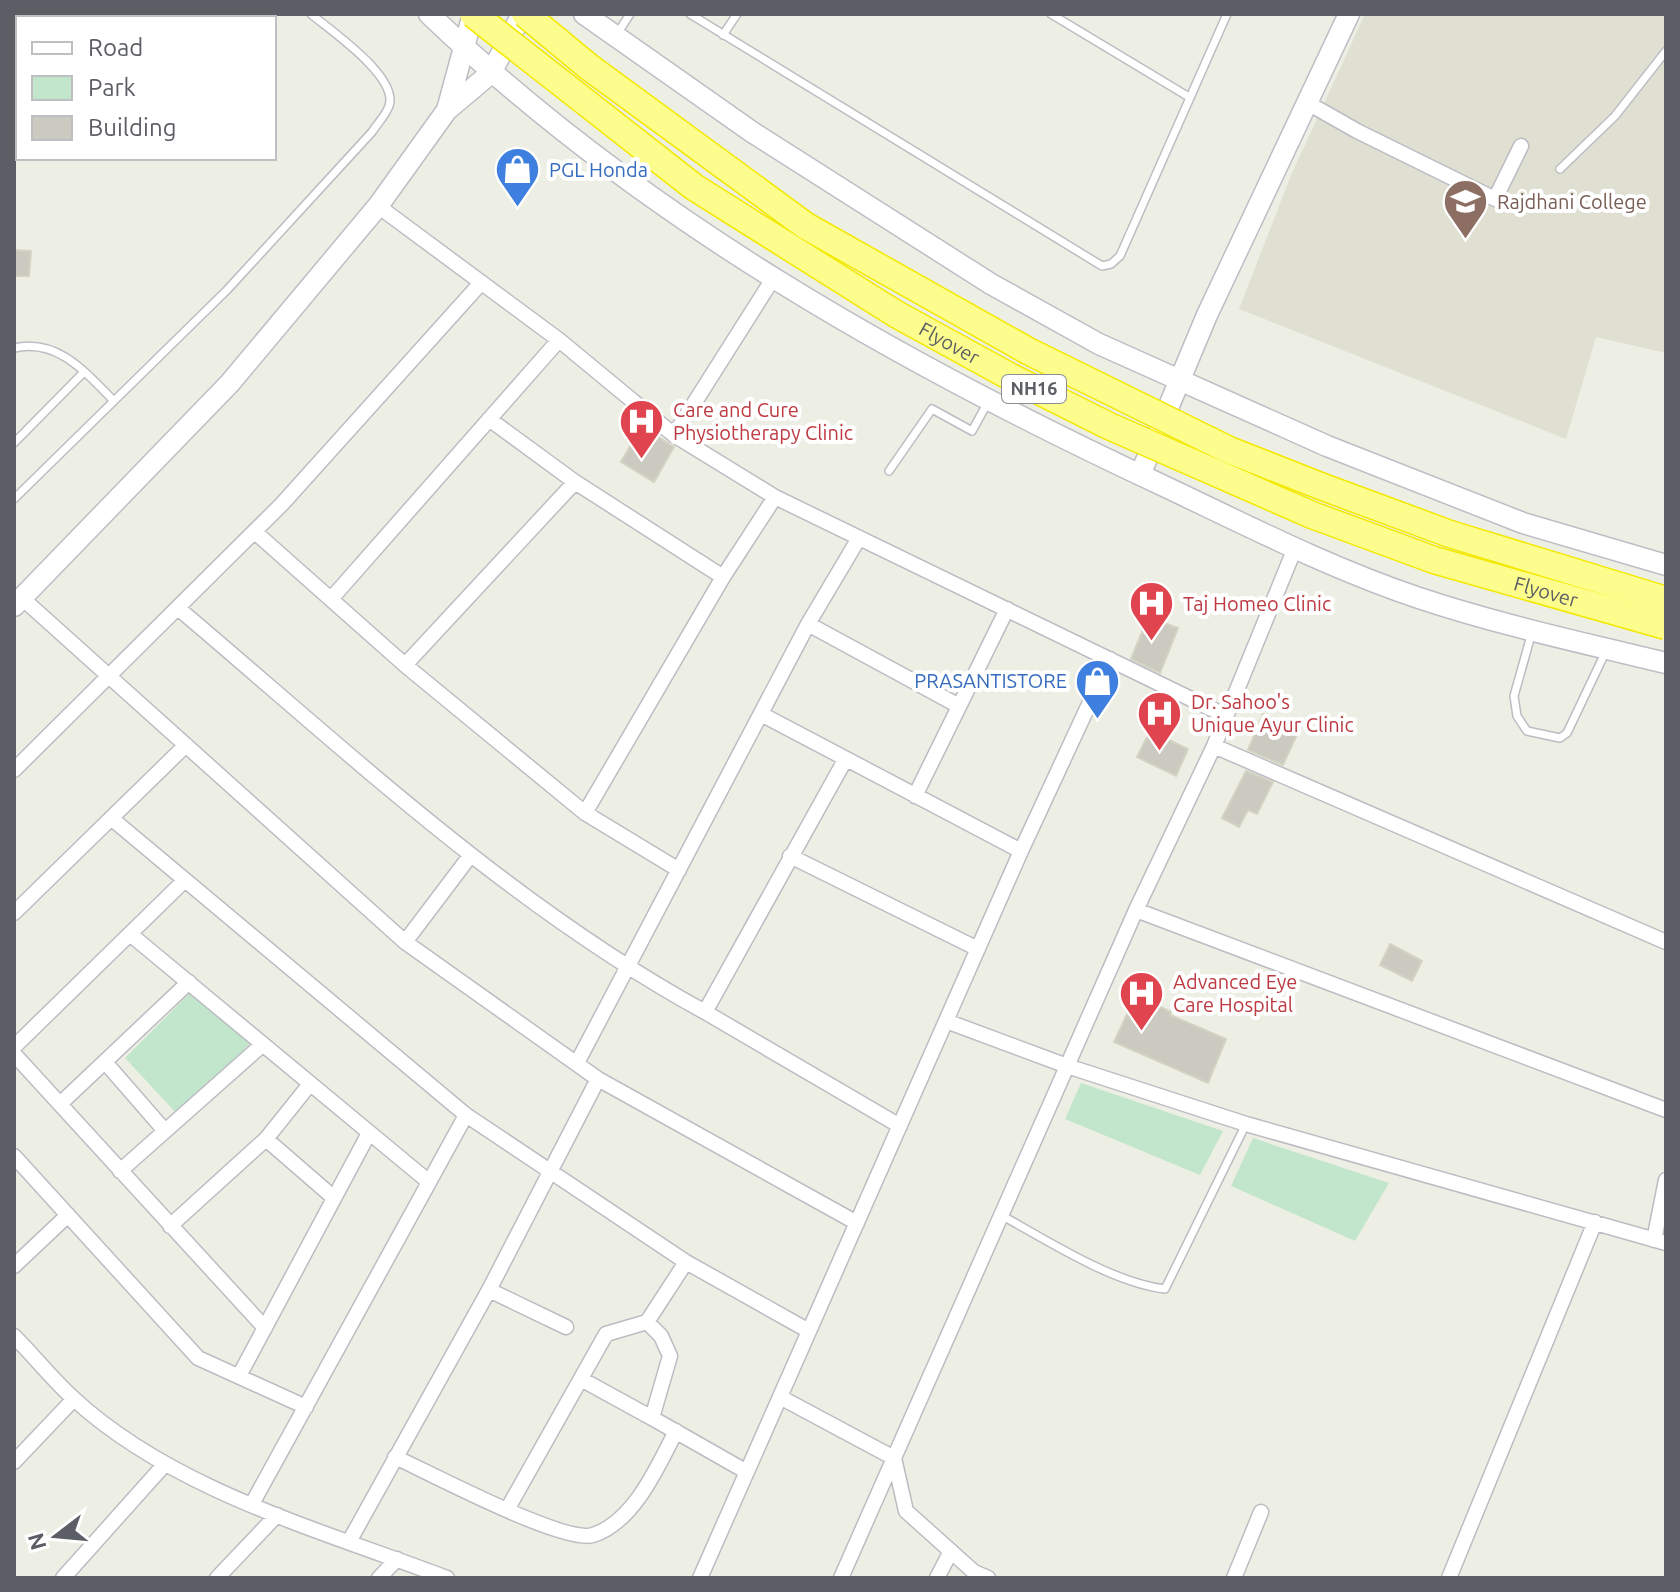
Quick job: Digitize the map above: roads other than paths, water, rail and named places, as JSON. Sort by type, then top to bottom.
[{"type":"highway","name":"Flyover","points":[[473,14],[694,187],[896,314],[1009,376],[1122,432],[1312,515],[1434,560],[1666,626]]},
{"type":"highway","name":"Flyover","points":[[524,14],[589,67],[806,226],[1028,351],[1229,450],[1323,487],[1450,534],[1666,600]]},
{"type":"street","points":[[429,14],[491,73],[632,182],[774,277],[988,402],[1295,548],[1418,598],[1666,663]]},
{"type":"street","points":[[447,110],[473,14]]},
{"type":"street","points":[[524,14],[491,73],[447,110],[378,206],[230,383],[18,602],[109,676],[405,942],[578,1061],[598,1079],[857,1223]]},
{"type":"street","points":[[584,14],[752,132],[991,284],[1099,344],[1327,446],[1523,523],[1666,565]]},
{"type":"street","points":[[1140,475],[1178,380],[1349,14]]},
{"type":"street","points":[[1306,102],[1357,131],[1495,199],[1521,146]]},
{"type":"street","points":[[378,206],[559,340],[674,435],[775,497],[1226,716]]},
{"type":"street","points":[[674,435],[774,277]]},
{"type":"street","points":[[14,770],[255,532],[480,284]]},
{"type":"street","points":[[331,599],[559,340]]},
{"type":"street","points":[[489,419],[575,482],[723,577]]},
{"type":"street","points":[[405,665],[575,482]]},
{"type":"street","points":[[585,813],[723,577],[775,497]]},
{"type":"street","points":[[255,532],[405,665],[585,813],[679,870]]},
{"type":"street","points":[[578,1061],[808,624],[859,538]]},
{"type":"street","points":[[841,1578],[1136,910],[1214,746],[1295,548]]},
{"type":"street","points":[[179,609],[470,856],[628,966],[900,1126]]},
{"type":"street","points":[[915,796],[1007,609]]},
{"type":"street","points":[[808,624],[959,706]]},
{"type":"street","points":[[700,1578],[1021,851],[1110,659]]},
{"type":"street","points":[[761,714],[1021,851]]},
{"type":"street","points":[[14,913],[186,745]]},
{"type":"street","points":[[1214,746],[1666,942]]},
{"type":"street","points":[[705,1012],[845,760]]},
{"type":"street","points":[[111,818],[466,1115],[548,1173],[686,1262],[809,1331]]},
{"type":"street","points":[[405,942],[470,856]]},
{"type":"street","points":[[790,856],[978,949]]},
{"type":"street","points":[[14,1047],[184,881]]},
{"type":"street","points":[[1136,910],[1666,1110]]},
{"type":"street","points":[[130,934],[429,1182]]},
{"type":"street","points":[[60,1104],[189,982]]},
{"type":"street","points":[[946,1021],[1067,1066],[1246,1124],[1660,1242],[1666,1180]]},
{"type":"street","points":[[120,1171],[262,1045]]},
{"type":"street","points":[[14,1054],[265,1328]]},
{"type":"street","points":[[105,1062],[165,1131]]},
{"type":"street","points":[[350,1540],[489,1290],[598,1079]]},
{"type":"street","points":[[170,1226],[266,1139],[310,1084]]},
{"type":"street","points":[[252,1504],[466,1115]]},
{"type":"street","points":[[239,1376],[369,1133]]},
{"type":"street","points":[[266,1139],[334,1198]]},
{"type":"street","points":[[14,1156],[198,1358],[306,1407]]},
{"type":"street","points":[[14,1266],[68,1215]]},
{"type":"street","points":[[1449,1578],[1595,1222]]},
{"type":"street","points":[[508,1508],[606,1334],[647,1322],[686,1262]]},
{"type":"street","points":[[489,1290],[566,1327]]},
{"type":"street","points":[[647,1322],[661,1336],[670,1356],[652,1418]]},
{"type":"street","points":[[14,1336],[74,1399],[165,1464],[277,1515],[447,1578]]},
{"type":"street","points":[[581,1379],[747,1472]]},
{"type":"street","points":[[780,1397],[894,1458],[906,1511],[974,1572],[988,1578]]},
{"type":"street","points":[[14,1462],[74,1399]]},
{"type":"street","points":[[395,1457],[578,1538],[604,1531],[624,1514],[652,1478],[676,1431]]},
{"type":"street","points":[[63,1578],[165,1464]]},
{"type":"street","points":[[1234,1578],[1261,1512]]},
{"type":"street","points":[[217,1578],[277,1515]]},
{"type":"street","points":[[937,1578],[951,1551]]},
{"type":"street","points":[[379,1578],[397,1559]]},
{"type":"lane","points":[[14,499],[227,290],[372,132],[390,105],[389,87],[373,67],[311,14]]},
{"type":"lane","points":[[615,36],[630,14]]},
{"type":"lane","points":[[690,14],[1102,266],[1111,264],[1120,256],[1227,14]]},
{"type":"lane","points":[[723,35],[737,14]]},
{"type":"lane","points":[[1051,14],[1189,97]]},
{"type":"lane","points":[[1560,169],[1615,116],[1666,51]]},
{"type":"lane","points":[[14,348],[47,347],[84,372],[114,401]]},
{"type":"lane","points":[[14,443],[84,372]]},
{"type":"lane","points":[[889,471],[932,409],[972,431],[988,402]]},
{"type":"lane","points":[[1533,630],[1522,661],[1514,705],[1527,731],[1543,736],[1560,738],[1567,733],[1606,649]]},
{"type":"lane","points":[[1001,1215],[1095,1264],[1146,1287],[1165,1289],[1246,1124]]},
{"type":"place","name":"PGL Honda","points":[[518,209]]},
{"type":"place","name":"Rajdhani College","points":[[1466,241]]},
{"type":"place","name":"Care and Cure Physiotherapy Clinic","points":[[642,460]]},
{"type":"place","name":"Taj Homeo Clinic","points":[[1152,643]]},
{"type":"place","name":"PRASANTISTORE","points":[[1098,720]]},
{"type":"place","name":"Dr. Sahoo's Unique Ayur Clinic","points":[[1160,753]]},
{"type":"place","name":"Advanced Eye Care Hospital","points":[[1142,1033]]}]
